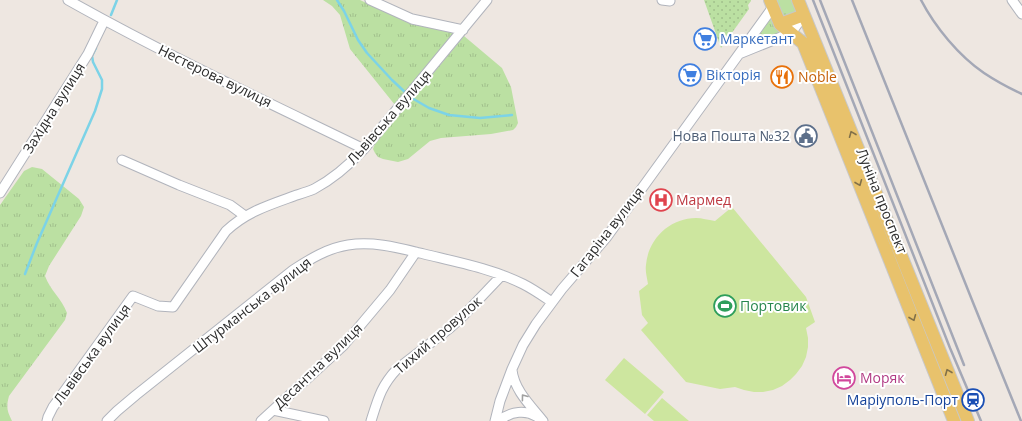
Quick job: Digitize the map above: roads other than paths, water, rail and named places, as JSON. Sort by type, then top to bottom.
[{"type":"main road","name":"Луніна проспект","points":[[798,0],[968,421]]},
{"type":"main road","name":"Луніна проспект","points":[[772,3],[780,24],[803,43],[954,421]]},
{"type":"main road","points":[[780,24],[804,15]]},
{"type":"street","name":"Нестерова вулиця","points":[[68,0],[228,83],[364,149]]},
{"type":"street","points":[[370,0],[412,19],[463,30]]},
{"type":"street","name":"Львівська вулиця","points":[[47,421],[53,407],[133,296],[158,306],[173,307],[226,231],[235,222],[265,207],[313,189],[334,177],[350,164],[487,0]]},
{"type":"street","points":[[1012,0],[1022,14]]},
{"type":"street","name":"Гагаріна вулиця","points":[[495,421],[500,401],[512,369],[523,345],[536,324],[552,302],[606,238],[739,54],[772,3]]},
{"type":"street","points":[[739,54],[791,33],[804,15]]},
{"type":"street","name":"Західна вулиця","points":[[0,193],[88,54],[104,20]]},
{"type":"street","points":[[122,160],[178,185],[230,205],[245,216]]},
{"type":"street","name":"Штурманська вулиця","points":[[107,421],[117,411],[293,270],[310,259],[332,249],[366,243],[384,245],[416,252],[481,268],[502,275],[538,292],[552,302]]},
{"type":"street","name":"Десантна вулиця","points":[[261,421],[343,346],[390,290],[416,252]]},
{"type":"street","name":"Тихий провулок","points":[[372,421],[380,393],[397,369],[450,328],[502,275]]},
{"type":"street","points":[[512,369],[513,377],[518,389],[543,421]]},
{"type":"street","points":[[273,410],[291,418],[324,421]]},
{"type":"street","points":[[500,421],[507,415],[514,412],[522,412],[537,416],[543,421]]},
{"type":"waterway","points":[[111,15],[117,0]]},
{"type":"waterway","points":[[337,0],[358,40],[367,53],[406,93]]},
{"type":"waterway","points":[[25,274],[37,243],[95,111],[102,89],[102,80],[93,62],[92,56],[96,48]]},
{"type":"waterway","points":[[410,97],[429,108],[449,115],[480,118],[512,115]]},
{"type":"railway","points":[[813,0],[950,348],[981,421]]},
{"type":"railway","points":[[820,0],[964,365]]},
{"type":"railway","points":[[852,0],[1021,421]]},
{"type":"railway","points":[[921,0],[940,30],[957,50],[989,76],[1022,94]]},
{"type":"place","name":"Маркетант","points":[[705,39]]},
{"type":"place","name":"Вікторія","points":[[690,75]]},
{"type":"place","name":"Noble","points":[[782,77]]},
{"type":"place","name":"Нова Пошта №32","points":[[806,136]]},
{"type":"place","name":"Мармед","points":[[661,200]]},
{"type":"place","name":"Портовик","points":[[725,306]]},
{"type":"place","name":"Моряк","points":[[844,378]]},
{"type":"place","name":"Маріуполь-Порт","points":[[973,400]]}]
